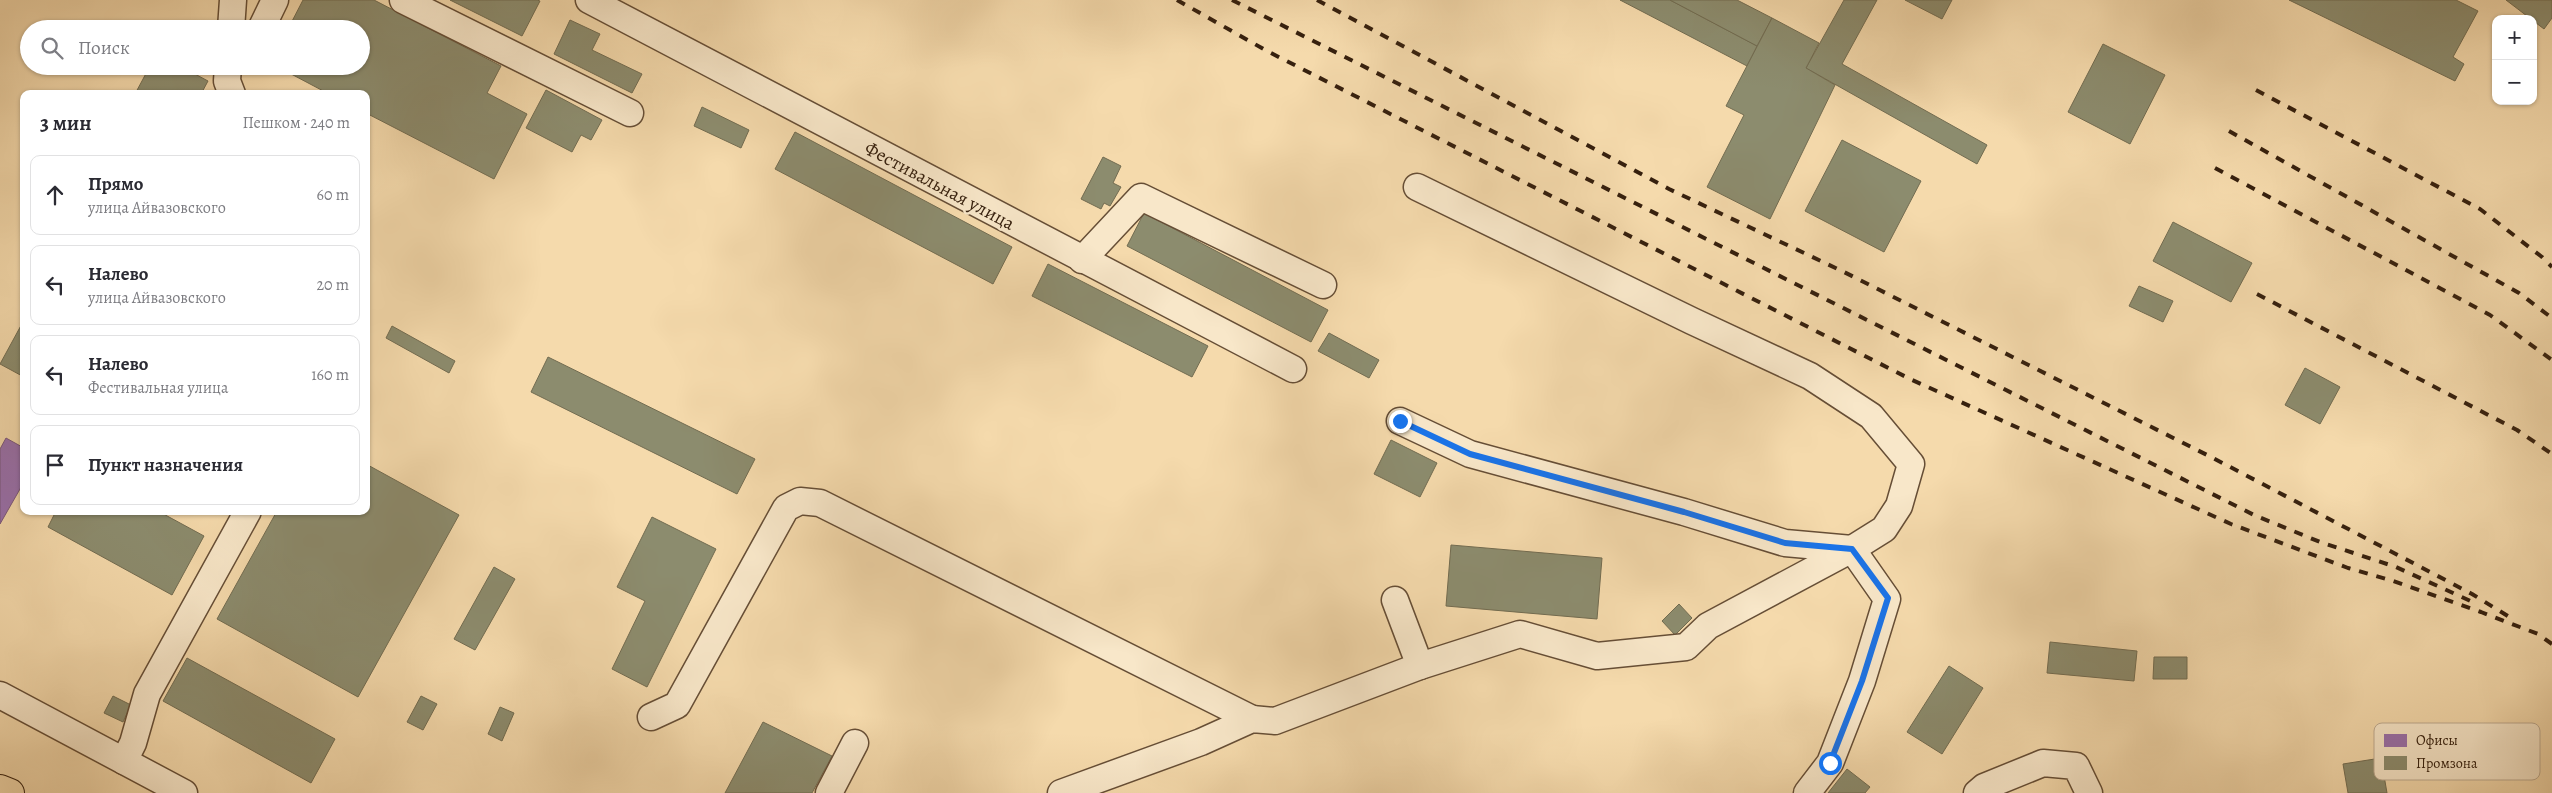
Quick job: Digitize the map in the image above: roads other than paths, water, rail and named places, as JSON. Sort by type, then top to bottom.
[{"type":"highway","points":[[0,789],[10,793]]},
{"type":"street","points":[[232,20],[234,0]]},
{"type":"street","points":[[265,20],[275,0]]},
{"type":"street","points":[[403,0],[630,113]]},
{"type":"street","name":"Фестивальная улица","points":[[589,0],[1082,260],[1293,368]]},
{"type":"street","points":[[227,75],[227,81],[230,90]]},
{"type":"street","points":[[651,717],[677,705],[786,508],[800,501],[820,503],[1252,718],[1276,722],[1420,666],[1520,634],[1597,656],[1686,647],[1708,626],[1852,549],[1884,529],[1899,506],[1911,464],[1871,416],[1810,376],[1692,321],[1417,187]]},
{"type":"street","points":[[1082,260],[1141,197],[1323,285]]},
{"type":"street","points":[[1400,421],[1470,454],[1684,512],[1785,543],[1852,549],[1888,598],[1862,681],[1830,763],[1807,793]]},
{"type":"street","points":[[124,761],[133,743],[147,694],[246,515]]},
{"type":"street","points":[[1395,600],[1420,666]]},
{"type":"street","points":[[0,695],[184,793]]},
{"type":"street","points":[[1061,793],[1201,742],[1252,718]]},
{"type":"street","points":[[829,793],[855,743]]},
{"type":"street","points":[[1977,793],[1984,787],[2043,763],[2076,766],[2089,793]]},
{"type":"railway","points":[[1177,0],[1267,51],[1910,379],[2231,524],[2348,568],[2393,581],[2481,612],[2538,634],[2552,644]]},
{"type":"railway","points":[[1232,0],[2254,515],[2320,542],[2396,567],[2477,604]]},
{"type":"railway","points":[[1317,0],[1669,189],[1842,271],[2213,458],[2472,594],[2511,618]]},
{"type":"railway","points":[[2256,90],[2480,209],[2542,257],[2552,267]]},
{"type":"railway","points":[[2229,131],[2519,293],[2552,318]]},
{"type":"railway","points":[[2215,168],[2490,315],[2552,360]]},
{"type":"railway","points":[[2257,294],[2517,430],[2552,454]]}]
